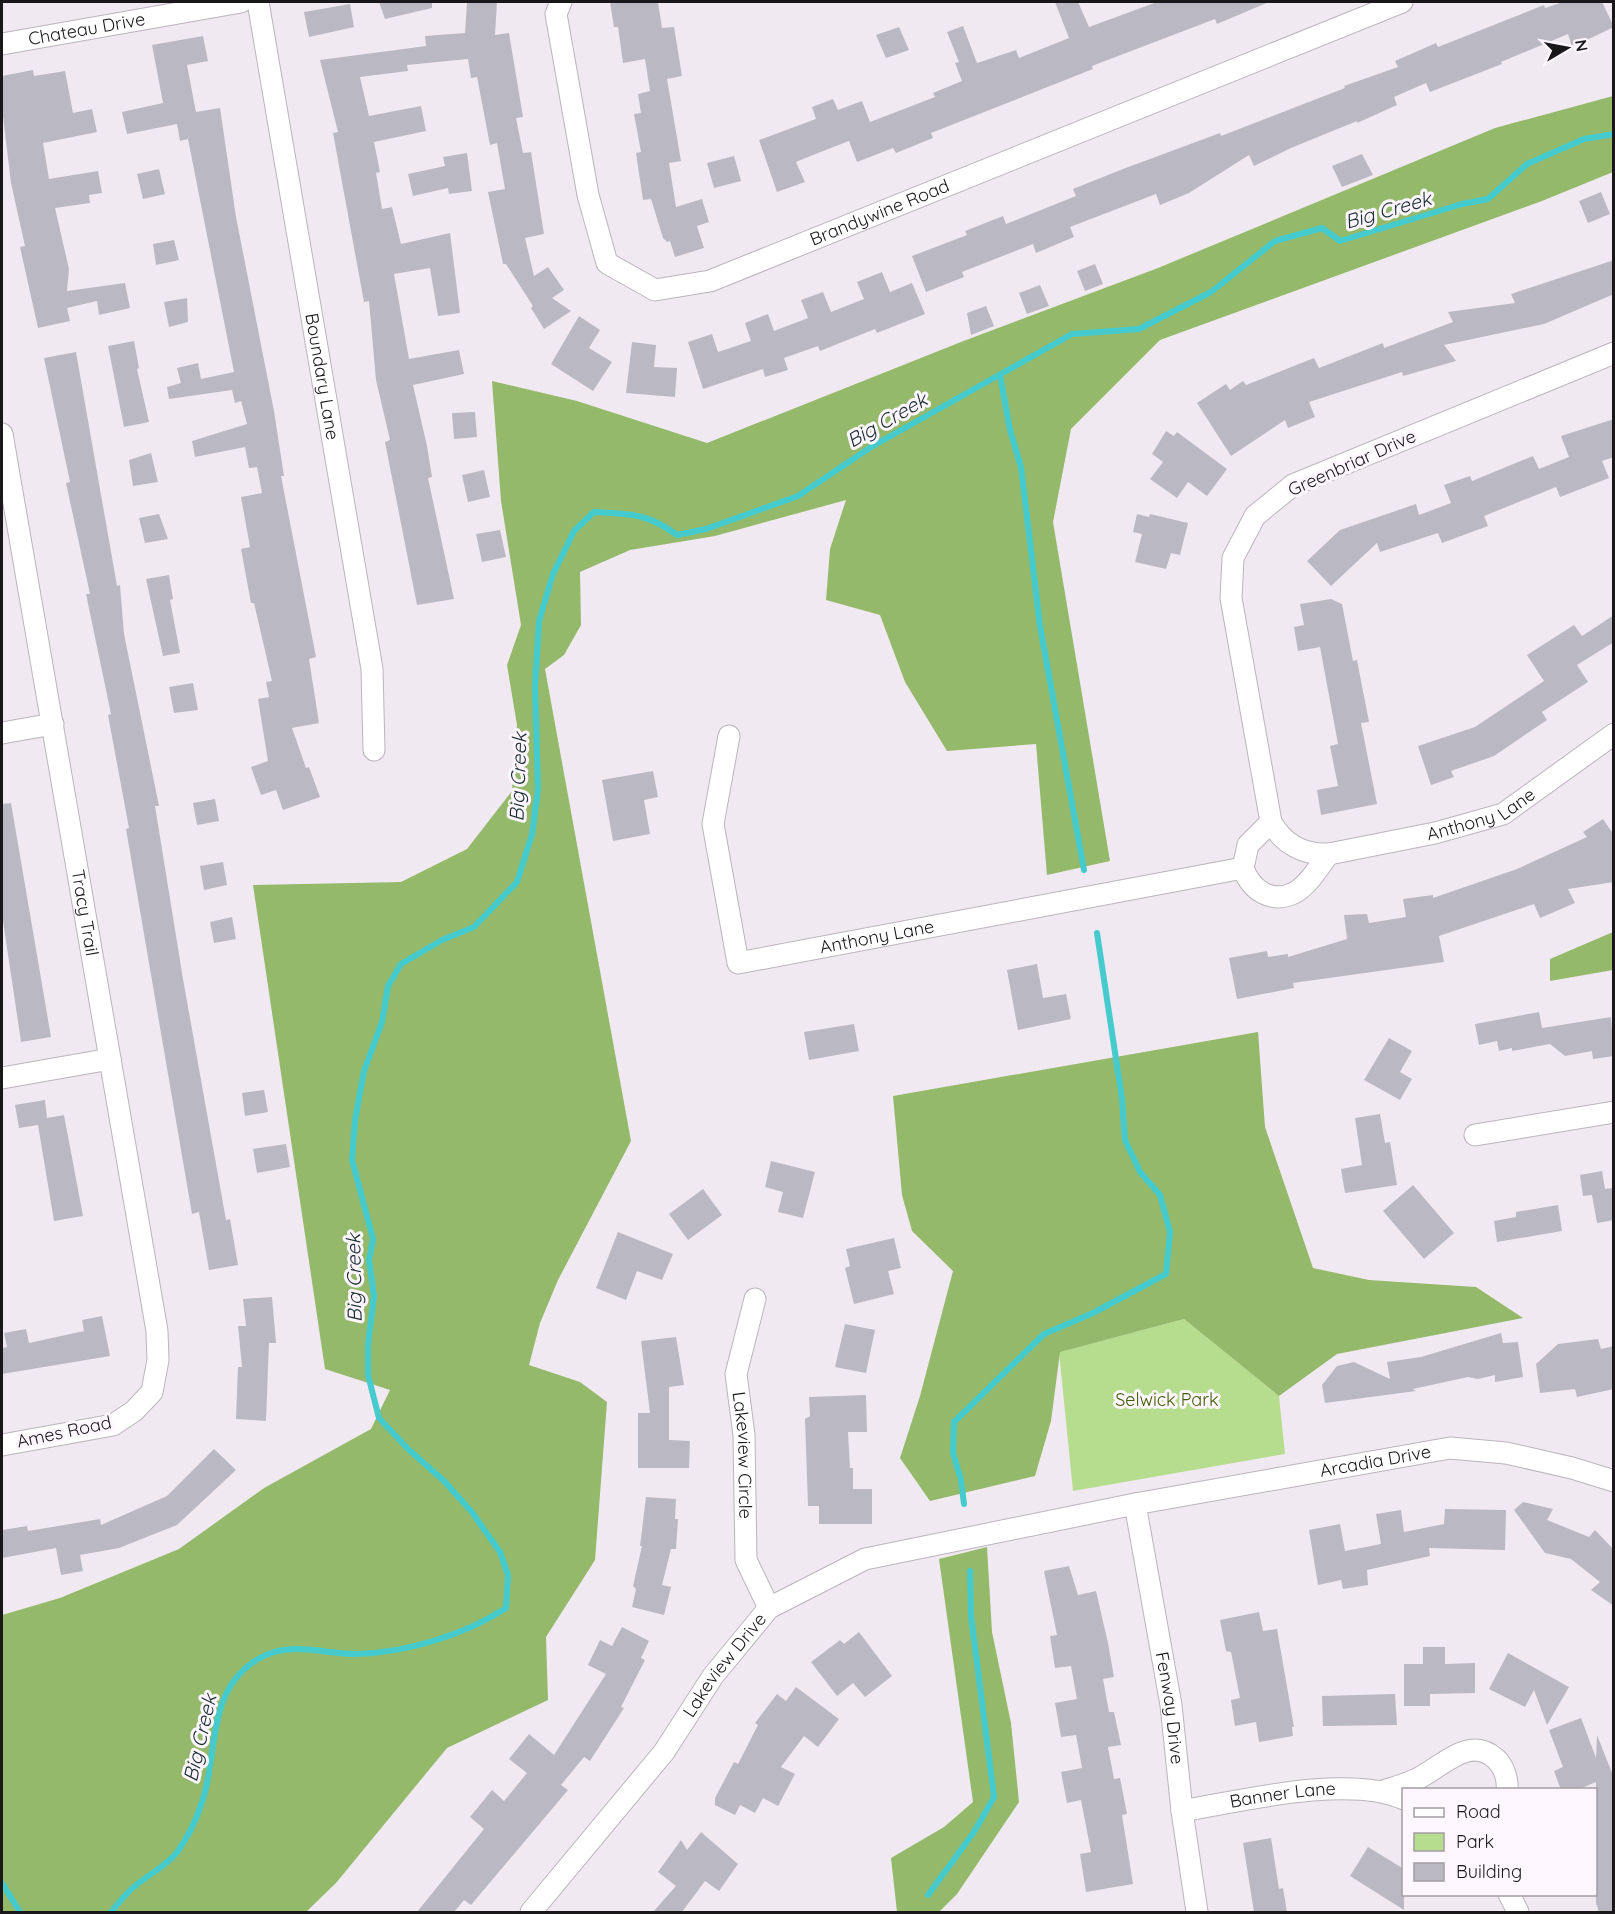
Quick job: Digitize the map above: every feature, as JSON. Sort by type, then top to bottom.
[{"type":"street","name":"Chateau Drive","points":[[2,44],[241,2]]},
{"type":"street","name":"Boundary Lane","points":[[258,2],[372,669],[374,750]]},
{"type":"street","name":"Brandywine Road","points":[[561,2],[556,14],[560,37],[588,195],[607,263],[655,290],[710,281],[1402,2]]},
{"type":"street","name":"Greenbriar Drive","points":[[1271,822],[1231,598],[1233,558],[1255,516],[1293,485],[1614,353]]},
{"type":"street","name":"Tracy Trail","points":[[2,434],[158,1330],[158,1360],[152,1392]]},
{"type":"street","points":[[2,733],[53,724]]},
{"type":"street","name":"Anthony Lane","points":[[1271,822],[1277,833],[1299,850],[1316,854],[1329,854],[1435,833],[1503,814],[1614,734]]},
{"type":"street","name":"Anthony Lane","points":[[729,736],[713,824],[738,963],[1243,868]]},
{"type":"street","points":[[1271,822],[1248,844],[1243,868],[1247,880],[1262,894],[1279,897],[1295,892],[1329,854]]},
{"type":"street","points":[[2,1078],[110,1059]]},
{"type":"street","points":[[1475,1135],[1614,1112]]},
{"type":"street","name":"Lakeview Circle","points":[[755,1299],[736,1374],[744,1435],[746,1560],[770,1608]]},
{"type":"street","name":"Ames Road","points":[[2,1445],[113,1425],[134,1411],[152,1392]]},
{"type":"street","name":"Arcadia Drive","points":[[1135,1504],[1450,1448],[1506,1453],[1572,1468],[1614,1481]]},
{"type":"street","name":"Lakeview Drive","points":[[531,1912],[664,1752],[713,1676],[770,1608],[865,1559],[1135,1504]]},
{"type":"street","name":"Fenway Drive","points":[[1135,1504],[1171,1705],[1182,1811],[1197,1912]]},
{"type":"street","name":"Banner Lane","points":[[1405,1788],[1456,1754],[1475,1751],[1483,1752],[1499,1761],[1507,1781],[1507,1788]]},
{"type":"street","name":"Banner Lane","points":[[1182,1811],[1314,1790],[1395,1795]]},
{"type":"street","points":[[1510,1896],[1518,1912]]},
{"type":"green space","points":[[1613,96],[1613,172],[1542,201],[1160,340],[1071,429],[1053,522],[1110,861],[1047,875],[1036,744],[947,751],[905,682],[880,615],[826,600],[830,549],[846,500],[715,536],[630,550],[580,572],[581,625],[564,655],[545,669],[631,1141],[558,1280],[540,1323],[529,1365],[580,1382],[607,1402],[595,1560],[546,1637],[548,1700],[447,1748],[336,1883],[306,1912],[2,1912],[2,1615],[60,1598],[179,1549],[264,1488],[371,1429],[390,1390],[325,1369],[253,885],[401,882],[467,849],[512,791],[517,725],[507,665],[521,625],[501,501],[492,381],[577,401],[707,443],[961,342],[1158,268],[1495,128]]},
{"type":"green space","points":[[1613,932],[1613,970],[1550,981],[1550,959]]},
{"type":"green space","points":[[1258,1032],[1265,1127],[1313,1268],[1369,1280],[1476,1287],[1523,1318],[1337,1354],[1279,1396],[1184,1319],[1060,1352],[1051,1421],[1035,1476],[930,1501],[900,1458],[920,1396],[953,1271],[912,1231],[902,1195],[893,1096]]},
{"type":"green space","name":"Selwick Park","points":[[1184,1319],[1279,1396],[1285,1454],[1073,1491],[1059,1352]]},
{"type":"green space","points":[[987,1547],[992,1632],[1011,1723],[1019,1802],[957,1894],[939,1912],[897,1912],[891,1858],[944,1827],[973,1802],[939,1559]]},
{"type":"building","points":[[379,2],[432,2],[432,8],[385,19]]},
{"type":"building","points":[[467,2],[497,2],[495,35],[509,33],[523,117],[516,118],[523,153],[531,152],[544,234],[525,238],[534,276],[548,267],[564,290],[552,298],[571,311],[544,329],[531,308],[533,306],[506,264],[503,264],[488,192],[505,189],[497,143],[490,145],[477,77],[471,78],[468,59],[407,65],[408,71],[360,77],[369,116],[421,106],[426,131],[374,142],[380,172],[376,173],[382,209],[392,207],[401,244],[450,233],[460,313],[438,316],[430,268],[394,274],[409,359],[459,350],[464,374],[413,385],[432,477],[428,478],[454,599],[417,605],[385,442],[390,440],[376,380],[369,301],[364,302],[333,133],[338,132],[320,60],[426,46],[425,36],[465,33]]},
{"type":"building","points":[[610,2],[658,2],[662,28],[674,27],[682,76],[667,79],[681,161],[669,163],[676,207],[702,199],[709,222],[697,226],[704,248],[675,257],[670,241],[667,242],[663,238],[651,199],[643,200],[636,153],[641,152],[634,114],[641,113],[638,94],[650,91],[645,59],[623,63],[618,27],[614,27]]},
{"type":"building","points":[[1055,2],[1078,2],[1089,27],[1157,2],[1269,2],[1217,24],[1215,19],[1092,66],[1093,69],[931,133],[933,138],[896,153],[893,148],[857,162],[849,141],[796,162],[805,182],[777,192],[759,140],[816,119],[812,107],[833,99],[838,110],[862,101],[870,122],[935,97],[933,93],[962,81],[955,63],[959,62],[947,32],[963,26],[977,63],[1016,50],[1019,58],[1069,38]]},
{"type":"building","points":[[1563,2],[1602,2],[1614,27],[1572,47],[1568,34],[1501,62],[1502,64],[1430,92],[1426,83],[1394,97],[1397,105],[1357,123],[1357,121],[1291,148],[1254,166],[1249,155],[1189,193],[1160,205],[1156,194],[1070,227],[1074,237],[1036,253],[1033,244],[962,272],[964,277],[926,292],[912,256],[967,235],[965,231],[1003,216],[1006,224],[1076,196],[1073,189],[1220,133],[1221,136],[1345,88],[1344,86],[1398,67],[1395,61],[1436,43],[1438,47],[1544,5],[1545,8]]},
{"type":"building","points":[[350,4],[354,27],[309,37],[304,12]]},
{"type":"building","points":[[899,27],[909,50],[886,58],[876,35]]},
{"type":"building","points":[[203,36],[208,61],[187,65],[196,112],[220,108],[236,217],[274,411],[284,476],[281,476],[316,657],[309,659],[319,723],[292,728],[306,768],[309,767],[320,797],[283,810],[276,790],[261,795],[251,767],[268,761],[258,699],[269,697],[266,682],[272,681],[254,603],[251,603],[241,549],[250,547],[241,497],[262,493],[257,467],[249,468],[245,447],[195,457],[192,441],[247,424],[241,401],[235,403],[232,390],[169,399],[167,387],[181,383],[177,368],[198,363],[201,379],[234,372],[188,139],[180,141],[177,124],[127,134],[122,112],[163,103],[152,45]]},
{"type":"building","points":[[33,70],[34,76],[65,71],[73,113],[92,109],[97,132],[43,143],[49,179],[98,171],[102,193],[89,195],[90,203],[55,208],[69,269],[67,291],[125,283],[130,308],[99,315],[97,301],[67,308],[70,321],[38,328],[20,247],[25,246],[11,183],[2,108],[2,76]]},
{"type":"building","points":[[467,153],[472,191],[449,194],[448,188],[413,196],[408,174],[445,166],[443,157]]},
{"type":"building","points":[[1362,154],[1373,175],[1342,187],[1332,166]]},
{"type":"building","points":[[734,156],[741,181],[714,188],[707,163]]},
{"type":"building","points":[[159,169],[165,194],[143,199],[137,174]]},
{"type":"building","points":[[1601,192],[1610,214],[1588,223],[1579,201]]},
{"type":"building","points":[[174,240],[179,260],[156,265],[153,244]]},
{"type":"building","points":[[1614,260],[1614,294],[1544,324],[1444,345],[1456,361],[1403,376],[1402,372],[1309,402],[1315,417],[1288,428],[1285,420],[1231,456],[1197,403],[1226,384],[1230,390],[1243,381],[1246,385],[1314,358],[1319,368],[1383,343],[1384,348],[1453,322],[1448,312],[1515,303],[1511,294]]},
{"type":"building","points":[[1095,264],[1103,284],[1085,291],[1077,271]]},
{"type":"building","points":[[882,272],[890,292],[912,283],[925,314],[877,333],[875,329],[820,351],[818,346],[784,358],[788,370],[765,377],[763,369],[703,389],[688,342],[712,334],[718,352],[751,341],[745,323],[768,314],[774,331],[808,318],[801,300],[823,292],[831,312],[864,299],[857,282]]},
{"type":"building","points":[[1040,285],[1049,306],[1027,314],[1019,293]]},
{"type":"building","points":[[187,298],[188,322],[169,327],[164,302]]},
{"type":"building","points":[[986,306],[994,326],[971,335],[967,313]]},
{"type":"building","points":[[579,316],[600,330],[589,348],[612,362],[593,391],[551,364]]},
{"type":"building","points":[[134,341],[139,368],[137,369],[149,422],[124,427],[108,346]]},
{"type":"building","points":[[632,342],[656,345],[654,367],[677,368],[675,397],[626,393]]},
{"type":"building","points":[[76,352],[117,586],[120,585],[124,634],[159,806],[155,806],[183,979],[226,1220],[230,1219],[238,1265],[209,1270],[199,1212],[192,1214],[126,829],[129,828],[108,715],[111,714],[86,594],[90,594],[66,483],[70,482],[44,358]]},
{"type":"building","points":[[475,412],[477,437],[454,439],[452,413]]},
{"type":"building","points":[[1614,419],[1614,457],[1602,461],[1609,478],[1560,497],[1556,487],[1484,516],[1488,526],[1442,543],[1438,533],[1380,552],[1377,543],[1331,586],[1307,561],[1340,530],[1416,504],[1419,515],[1451,503],[1444,485],[1470,476],[1472,481],[1533,456],[1539,469],[1569,457],[1561,436]]},
{"type":"building","points":[[1166,431],[1174,436],[1177,432],[1227,469],[1207,496],[1188,482],[1177,498],[1150,479],[1163,462],[1152,454]]},
{"type":"building","points":[[151,453],[158,482],[133,486],[129,460]]},
{"type":"building","points":[[484,470],[490,497],[468,502],[462,475]]},
{"type":"building","points":[[159,514],[168,539],[145,543],[139,518]]},
{"type":"building","points":[[1137,514],[1149,517],[1150,514],[1188,523],[1180,555],[1171,553],[1166,569],[1135,562],[1142,534],[1133,532]]},
{"type":"building","points":[[500,530],[506,557],[482,562],[476,534]]},
{"type":"building","points":[[169,575],[173,599],[170,600],[180,653],[163,656],[146,579]]},
{"type":"building","points":[[1331,599],[1342,604],[1353,661],[1357,660],[1369,722],[1361,723],[1377,804],[1321,815],[1317,790],[1338,786],[1330,746],[1338,744],[1320,647],[1298,651],[1294,627],[1304,625],[1300,604]]},
{"type":"building","points":[[1614,615],[1614,642],[1577,665],[1588,682],[1542,712],[1547,720],[1494,756],[1451,771],[1454,777],[1431,785],[1418,746],[1475,727],[1544,681],[1527,655],[1574,625],[1582,636]]},
{"type":"building","points":[[193,683],[198,710],[174,713],[169,687]]},
{"type":"building","points":[[653,771],[658,797],[644,800],[650,834],[613,841],[602,780]]},
{"type":"building","points":[[215,799],[219,821],[197,825],[193,803]]},
{"type":"building","points":[[11,803],[51,1037],[21,1042],[2,914],[2,804]]},
{"type":"building","points":[[1603,819],[1614,835],[1614,882],[1568,889],[1575,903],[1540,918],[1534,904],[1439,936],[1444,962],[1293,983],[1294,988],[1237,999],[1229,958],[1267,951],[1268,957],[1288,954],[1288,957],[1347,939],[1344,915],[1367,914],[1369,923],[1406,917],[1403,899],[1433,895],[1433,898],[1517,869],[1587,837],[1583,832]]},
{"type":"building","points":[[223,862],[227,885],[204,890],[200,866]]},
{"type":"building","points":[[232,917],[236,939],[214,943],[210,922]]},
{"type":"building","points":[[1037,964],[1043,998],[1066,994],[1071,1019],[1018,1030],[1007,970]]},
{"type":"building","points":[[1539,1012],[1542,1028],[1611,1017],[1614,1056],[1593,1059],[1592,1051],[1565,1056],[1550,1044],[1512,1051],[1512,1048],[1499,1051],[1497,1041],[1479,1045],[1475,1024]]},
{"type":"building","points":[[854,1024],[859,1051],[809,1060],[804,1032]]},
{"type":"building","points":[[1389,1038],[1412,1051],[1400,1072],[1412,1079],[1400,1100],[1364,1080]]},
{"type":"building","points":[[264,1090],[268,1112],[245,1116],[242,1093]]},
{"type":"building","points":[[45,1100],[47,1118],[64,1115],[83,1216],[54,1221],[38,1125],[19,1128],[15,1105]]},
{"type":"building","points":[[1380,1114],[1385,1143],[1390,1142],[1397,1185],[1345,1193],[1341,1169],[1362,1165],[1355,1118]]},
{"type":"building","points":[[286,1144],[290,1167],[257,1173],[253,1149]]},
{"type":"building","points":[[771,1161],[815,1172],[803,1218],[778,1212],[783,1192],[765,1187]]},
{"type":"building","points":[[1602,1171],[1605,1189],[1614,1188],[1614,1220],[1597,1223],[1592,1195],[1583,1196],[1580,1175]]},
{"type":"building","points":[[1413,1185],[1454,1233],[1424,1259],[1383,1211]]},
{"type":"building","points":[[703,1189],[722,1215],[688,1240],[669,1214]]},
{"type":"building","points":[[1558,1205],[1562,1231],[1497,1242],[1494,1221],[1516,1217],[1516,1212]]},
{"type":"building","points":[[618,1232],[673,1254],[662,1280],[637,1271],[626,1300],[596,1288]]},
{"type":"building","points":[[894,1238],[901,1268],[888,1271],[894,1294],[854,1304],[845,1268],[850,1266],[846,1249]]},
{"type":"building","points":[[272,1297],[276,1343],[269,1343],[266,1421],[236,1419],[238,1367],[242,1367],[238,1326],[246,1326],[243,1299]]},
{"type":"building","points":[[102,1316],[110,1356],[2,1374],[2,1348],[7,1347],[4,1333],[26,1329],[29,1343],[84,1331],[82,1320]]},
{"type":"building","points":[[845,1324],[875,1330],[866,1373],[835,1367]]},
{"type":"building","points":[[1501,1333],[1503,1343],[1518,1342],[1523,1377],[1495,1382],[1495,1375],[1478,1379],[1468,1377],[1413,1389],[1416,1391],[1325,1403],[1322,1385],[1337,1366],[1354,1362],[1390,1379],[1387,1362],[1421,1357]]},
{"type":"building","points":[[676,1337],[684,1385],[669,1387],[669,1440],[690,1441],[689,1468],[638,1468],[638,1413],[650,1413],[641,1341]]},
{"type":"building","points":[[1598,1339],[1601,1349],[1614,1346],[1614,1389],[1577,1397],[1575,1389],[1540,1393],[1536,1364],[1558,1344]]},
{"type":"building","points":[[866,1395],[867,1432],[848,1432],[850,1468],[853,1468],[853,1489],[872,1489],[872,1524],[819,1524],[819,1506],[808,1506],[805,1419],[810,1416],[809,1397]]},
{"type":"building","points":[[214,1449],[236,1470],[177,1525],[119,1548],[80,1555],[83,1571],[61,1575],[56,1548],[2,1558],[2,1530],[27,1526],[28,1531],[100,1519],[101,1525],[167,1496]]},
{"type":"building","points":[[646,1497],[676,1499],[675,1519],[678,1519],[676,1549],[671,1549],[662,1585],[671,1587],[664,1615],[632,1607],[636,1589],[633,1586],[642,1546],[640,1546]]},
{"type":"building","points":[[1523,1502],[1553,1509],[1547,1520],[1589,1537],[1595,1530],[1614,1550],[1614,1606],[1591,1590],[1600,1582],[1571,1559],[1545,1553],[1514,1510]]},
{"type":"building","points":[[1445,1509],[1506,1510],[1505,1550],[1429,1548],[1430,1556],[1367,1570],[1368,1585],[1343,1589],[1341,1580],[1318,1585],[1309,1530],[1340,1524],[1345,1551],[1381,1544],[1376,1514],[1401,1510],[1404,1532],[1444,1524]]},
{"type":"building","points":[[1069,1566],[1078,1595],[1096,1591],[1108,1643],[1114,1677],[1103,1679],[1109,1712],[1114,1712],[1121,1745],[1108,1747],[1114,1779],[1120,1778],[1127,1814],[1122,1815],[1133,1884],[1086,1892],[1080,1854],[1091,1852],[1081,1800],[1067,1803],[1061,1772],[1082,1768],[1076,1735],[1061,1737],[1055,1703],[1077,1699],[1071,1666],[1055,1668],[1050,1636],[1057,1635],[1044,1571]]},
{"type":"building","points":[[1259,1612],[1263,1631],[1277,1629],[1294,1727],[1292,1727],[1293,1736],[1259,1742],[1256,1722],[1235,1726],[1231,1700],[1240,1698],[1231,1652],[1226,1651],[1220,1620]]},
{"type":"building","points":[[622,1627],[649,1641],[641,1658],[645,1660],[621,1707],[624,1708],[590,1761],[584,1757],[561,1785],[568,1790],[471,1905],[464,1900],[454,1912],[417,1912],[484,1829],[470,1817],[492,1790],[504,1801],[527,1773],[509,1759],[529,1734],[554,1755],[606,1674],[588,1665],[600,1640],[612,1646]]},
{"type":"building","points":[[859,1632],[892,1676],[865,1697],[853,1683],[837,1696],[811,1662],[840,1640],[844,1644]]},
{"type":"building","points":[[1423,1647],[1445,1647],[1445,1664],[1475,1663],[1475,1693],[1430,1694],[1430,1706],[1404,1706],[1404,1664],[1423,1664]]},
{"type":"building","points":[[1508,1653],[1569,1687],[1547,1725],[1534,1690],[1525,1707],[1489,1689]]},
{"type":"building","points":[[796,1687],[839,1719],[818,1747],[804,1736],[781,1767],[795,1774],[778,1806],[763,1798],[755,1813],[740,1805],[735,1815],[715,1805],[715,1798],[734,1762],[738,1764],[758,1725],[755,1723],[777,1694],[786,1701]]},
{"type":"building","points":[[1395,1694],[1397,1725],[1323,1726],[1322,1696]]},
{"type":"building","points":[[1581,1718],[1596,1758],[1597,1735],[1614,1778],[1614,1912],[1599,1912],[1596,1903],[1596,1782],[1582,1788],[1560,1788],[1554,1771],[1563,1767],[1549,1730]]},
{"type":"building","points":[[701,1832],[738,1864],[719,1891],[705,1881],[682,1912],[653,1912],[676,1886],[658,1872],[681,1840],[687,1850]]},
{"type":"building","points":[[1271,1838],[1279,1889],[1283,1888],[1287,1912],[1254,1912],[1243,1843]]},
{"type":"building","points":[[1368,1847],[1402,1868],[1404,1910],[1350,1876]]},
{"type":"waterway","name":"Big Creek","points":[[111,1912],[125,1895],[174,1856],[185,1840],[202,1802],[221,1705],[229,1688],[241,1672],[258,1659],[282,1650],[306,1649],[356,1654],[414,1646],[453,1634],[490,1618],[506,1608],[508,1575],[500,1552],[471,1511],[444,1481],[407,1448],[379,1418],[368,1375],[368,1344],[374,1296],[369,1260],[373,1239],[352,1160],[355,1120],[364,1071],[382,1022],[388,986],[401,964],[442,940],[474,927],[517,882],[532,834],[538,789],[535,686],[539,621],[553,574],[574,531],[594,512],[638,516],[656,522],[677,535],[706,529],[798,496],[871,447],[1072,334],[1139,329],[1211,292],[1275,241],[1322,228],[1340,241],[1462,204],[1488,199],[1527,164],[1584,139],[1614,134]]},
{"type":"waterway","points":[[1000,375],[1010,430],[1021,467],[1040,626],[1084,870]]},
{"type":"waterway","points":[[964,1504],[961,1480],[953,1453],[954,1422],[1044,1334],[1093,1313],[1166,1274],[1170,1232],[1160,1195],[1140,1172],[1125,1140],[1122,1099],[1097,933]]},
{"type":"waterway","points":[[928,1895],[974,1832],[994,1797],[971,1616],[970,1571]]},
{"type":"waterway","name":"Big Creek","points":[[2,1883],[20,1912]]}]
